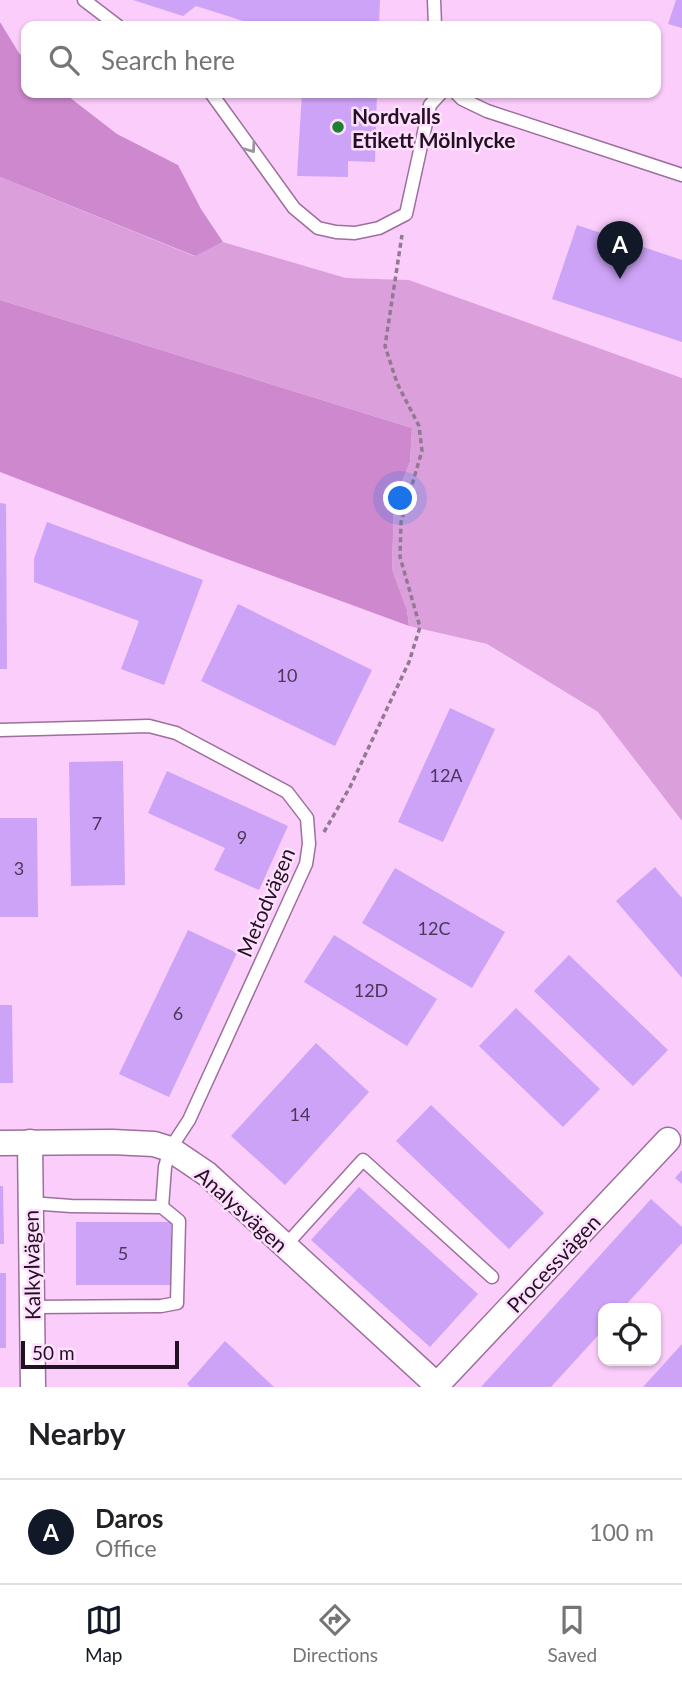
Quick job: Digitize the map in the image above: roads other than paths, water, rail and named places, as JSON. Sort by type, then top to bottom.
[{"type":"street","name":"Processvägen","points":[[438,1386],[668,1140]]},
{"type":"street","name":"Kalkylvägen","points":[[30,1142],[33,1387]]},
{"type":"street","name":"Analysvägen","points":[[0,1143],[112,1142],[154,1144],[170,1149],[207,1174],[438,1386]]},
{"type":"lane","points":[[84,0],[111,21]]},
{"type":"lane","points":[[435,0],[435,21]]},
{"type":"lane","points":[[215,98],[294,208],[318,228],[355,233],[379,228],[406,214],[430,105],[436,98]]},
{"type":"lane","points":[[461,98],[487,111],[682,175]]},
{"type":"lane","name":"Metodvägen","points":[[0,730],[149,726],[176,733],[287,792],[307,817],[309,844],[306,864],[188,1120],[170,1149]]},
{"type":"lane","points":[[162,1207],[170,1149]]},
{"type":"lane","points":[[285,1246],[363,1160],[492,1277]]},
{"type":"lane","points":[[30,1203],[162,1207],[179,1221],[177,1303],[162,1306],[32,1307]]},
{"type":"place","name":"Nordvalls Etikett Mölnlycke","points":[[338,127]]},
{"type":"place","name":"Daros","points":[[620,279]]}]
